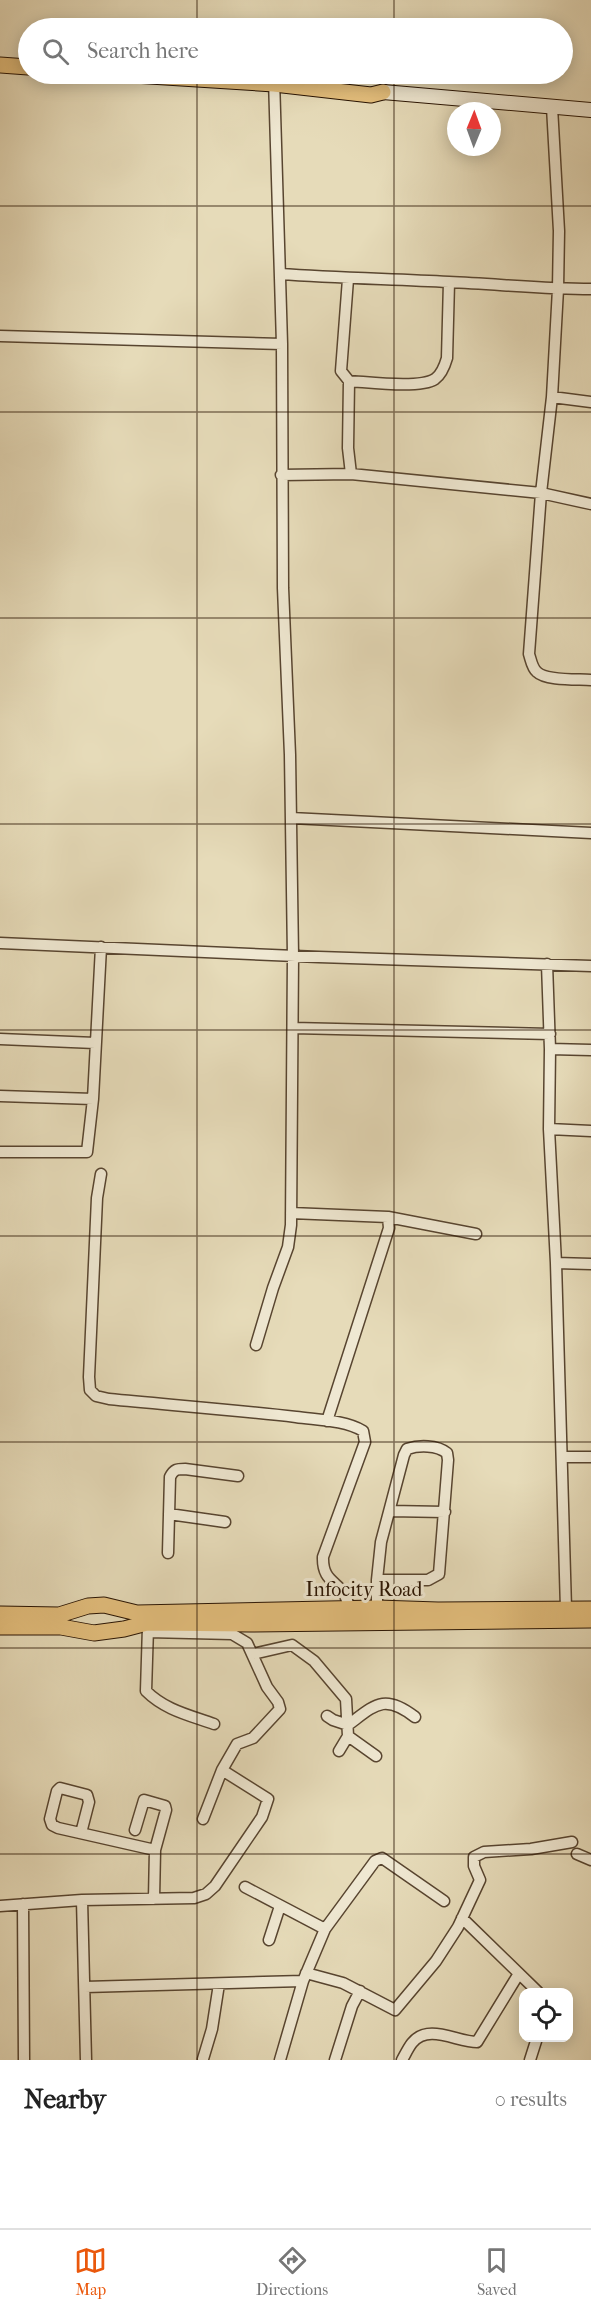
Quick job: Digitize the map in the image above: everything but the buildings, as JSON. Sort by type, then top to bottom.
[{"type":"main road","points":[[0,56],[18,57]]},
{"type":"main road","points":[[0,65],[18,66]]},
{"type":"main road","points":[[324,84],[373,87],[383,92],[591,110]]},
{"type":"main road","name":"Infocity Road","points":[[0,1627],[60,1621],[88,1606],[104,1605],[143,1623],[495,1616],[591,1609]]},
{"type":"main road","name":"Infocity Road","points":[[0,1614],[60,1621],[94,1633],[124,1629],[143,1623],[377,1608],[591,1620]]},
{"type":"street","points":[[256,1345],[288,1247],[291,1213],[293,1028],[291,818],[281,476],[282,344],[274,84]]},
{"type":"street","points":[[552,107],[559,231],[558,289],[552,397],[541,493],[529,654],[537,674],[551,678],[591,680]]},
{"type":"street","points":[[280,274],[591,289]]},
{"type":"street","points":[[348,279],[341,370],[349,381],[348,448],[351,474]]},
{"type":"street","points":[[349,381],[417,384],[435,379],[444,369],[447,358],[449,282]]},
{"type":"street","points":[[0,336],[282,344]]},
{"type":"street","points":[[552,397],[591,402]]},
{"type":"street","points":[[281,476],[351,474],[541,493],[591,504]]},
{"type":"street","points":[[291,818],[591,833]]},
{"type":"street","points":[[0,943],[591,966]]},
{"type":"street","points":[[0,1152],[87,1152],[93,1099],[101,948]]},
{"type":"street","points":[[547,964],[550,1034],[549,1129],[556,1263],[566,1610]]},
{"type":"street","points":[[293,1028],[550,1034]]},
{"type":"street","points":[[0,1039],[95,1043]]},
{"type":"street","points":[[550,1049],[591,1050]]},
{"type":"street","points":[[0,1096],[93,1099]]},
{"type":"street","points":[[549,1129],[591,1131]]},
{"type":"street","points":[[101,1174],[97,1198],[88,1377],[90,1390],[96,1396],[109,1399],[219,1408],[327,1421],[357,1427],[363,1431],[366,1436],[323,1557],[326,1576],[344,1591],[349,1609]]},
{"type":"street","points":[[291,1213],[388,1217],[476,1234]]},
{"type":"street","points":[[327,1421],[389,1228],[388,1217]]},
{"type":"street","points":[[556,1263],[591,1264]]},
{"type":"street","points":[[377,1580],[428,1580],[440,1574],[448,1460],[447,1453],[438,1447],[407,1449],[381,1542],[377,1580],[377,1608]]},
{"type":"street","points":[[562,1457],[591,1457]]},
{"type":"street","points":[[168,1553],[170,1477],[177,1469],[238,1476]]},
{"type":"street","points":[[390,1511],[445,1512]]},
{"type":"street","points":[[169,1514],[225,1522]]},
{"type":"street","points":[[203,1818],[222,1770],[237,1744],[253,1738],[280,1709],[278,1702],[267,1687],[247,1643],[232,1634],[143,1623],[146,1691],[157,1702],[170,1709],[214,1724]]},
{"type":"street","points":[[253,1654],[292,1645],[314,1661],[346,1699],[348,1730]]},
{"type":"street","points":[[339,1751],[348,1730],[365,1710],[381,1702],[394,1704],[415,1717]]},
{"type":"street","points":[[327,1716],[348,1730],[376,1756]]},
{"type":"street","points":[[0,1906],[82,1900],[194,1898],[206,1894],[215,1886],[262,1817],[268,1799],[222,1770]]},
{"type":"street","points":[[81,1833],[89,1802],[87,1795],[60,1788],[57,1791],[50,1819],[52,1825],[81,1833],[155,1850]]},
{"type":"street","points":[[135,1830],[144,1800],[165,1806],[155,1850],[154,1899]]},
{"type":"street","points":[[85,1988],[219,1984],[305,1977],[332,1979],[396,2010],[436,1961],[462,1918],[480,1880],[474,1866],[474,1857],[484,1852],[531,1849],[572,1842]]},
{"type":"street","points":[[578,1854],[591,1860]]},
{"type":"street","points":[[280,2060],[305,1977],[325,1929],[375,1861],[381,1858],[444,1901]]},
{"type":"street","points":[[245,1887],[325,1929]]},
{"type":"street","points":[[82,1900],[86,2060]]},
{"type":"street","points":[[23,1904],[24,2060]]},
{"type":"street","points":[[269,1940],[280,1906]]},
{"type":"street","points":[[462,1918],[533,1988]]},
{"type":"street","points":[[402,2060],[413,2041],[431,2034],[444,2035],[466,2042],[477,2042],[518,1975]]},
{"type":"street","points":[[203,2059],[212,2029],[219,1984]]},
{"type":"street","points":[[335,2060],[352,2006],[360,1991]]},
{"type":"street","points":[[530,2060],[535,2042]]}]
